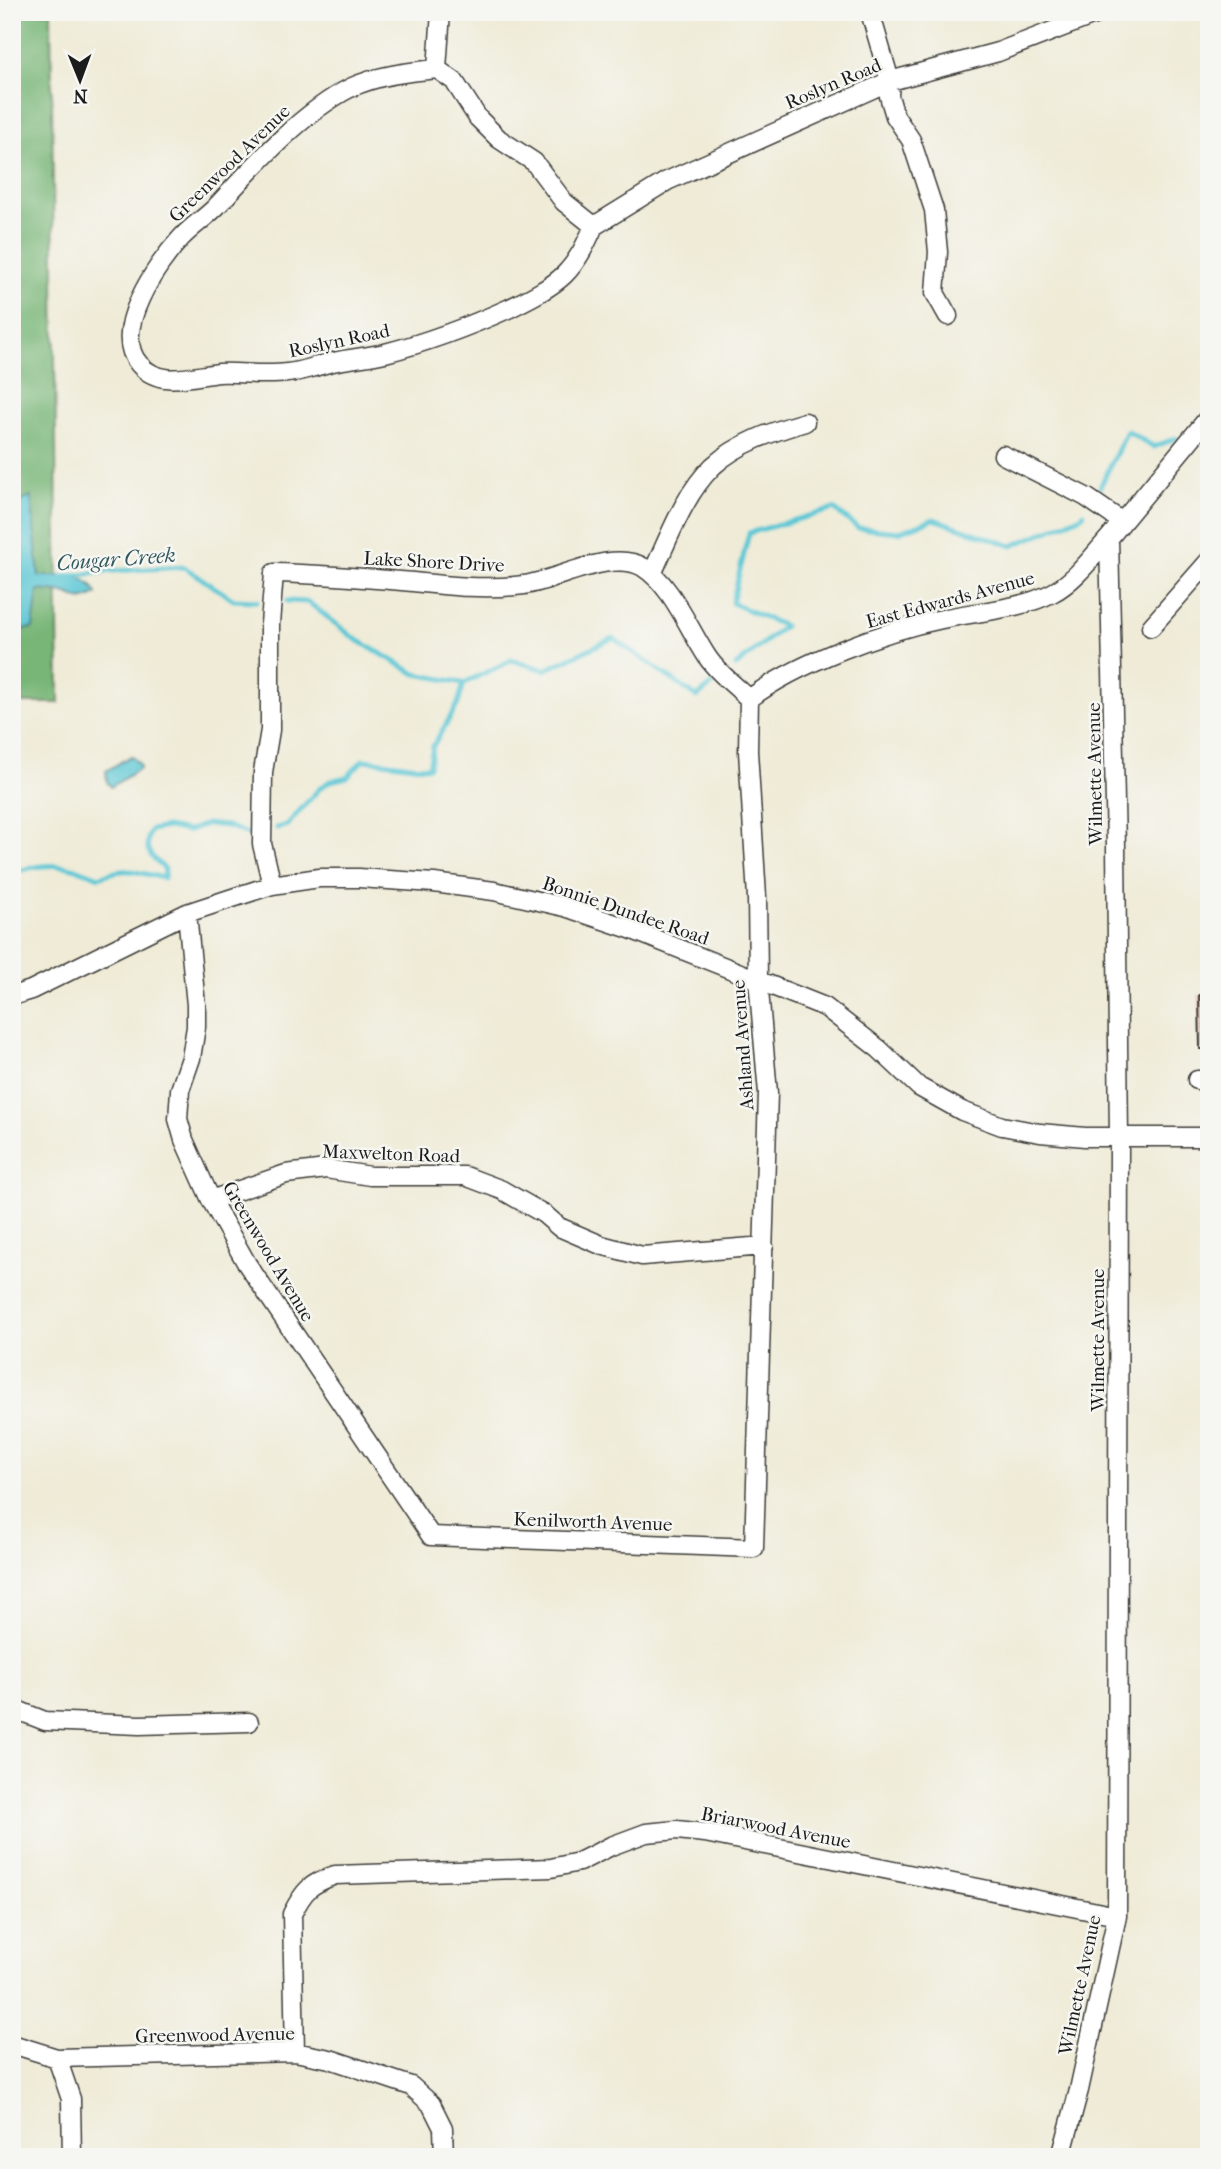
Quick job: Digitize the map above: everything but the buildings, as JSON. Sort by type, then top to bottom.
[{"type":"street","points":[[441,12],[438,69],[454,81],[478,118],[499,139],[534,162],[565,202],[594,226]]},
{"type":"street","points":[[870,12],[890,81],[888,96],[895,116],[911,140],[934,211],[938,253],[934,293],[948,316]]},
{"type":"street","name":"Roslyn Road","points":[[139,364],[153,376],[172,379],[221,373],[290,373],[330,362],[384,353],[447,334],[531,298],[563,276],[581,255],[594,226],[667,181],[890,81],[998,52],[1102,12]]},
{"type":"street","name":"Greenwood Avenue","points":[[139,364],[129,342],[135,308],[159,266],[181,237],[205,219],[299,123],[323,105],[376,77],[438,69]]},
{"type":"street","points":[[1109,537],[1209,417]]},
{"type":"street","points":[[749,699],[709,660],[687,621],[652,574],[684,508],[714,466],[771,432],[805,422]]},
{"type":"street","points":[[1003,455],[1086,497],[1121,521]]},
{"type":"street","name":"East Edwards Avenue","points":[[749,699],[802,668],[867,642],[939,619],[1036,601],[1068,582],[1109,537]]},
{"type":"street","name":"Wilmette Avenue","points":[[1061,2157],[1079,2090],[1117,1916],[1119,1139],[1115,765],[1109,537]]},
{"type":"street","name":"Lake Shore Drive","points":[[272,886],[262,844],[263,772],[270,730],[270,635],[274,573],[483,589],[526,585],[604,563],[624,561],[640,566],[652,574]]},
{"type":"street","points":[[1151,627],[1209,561]]},
{"type":"street","name":"Ashland Avenue","points":[[749,699],[748,751],[757,897],[758,979],[768,1093],[754,1548]]},
{"type":"street","name":"Bonnie Dundee Road","points":[[12,996],[31,990],[187,913],[272,886],[319,878],[435,883],[494,891],[565,907],[630,929],[825,1007],[879,1049],[919,1087],[962,1111],[1002,1125],[1040,1133],[1119,1139],[1209,1138]]},
{"type":"street","name":"Greenwood Avenue","points":[[187,913],[196,1027],[191,1058],[180,1090],[178,1119],[184,1140],[211,1200],[247,1264],[431,1536]]},
{"type":"street","name":"Maxwelton Road","points":[[211,1200],[286,1174],[326,1169],[370,1176],[465,1176],[502,1190],[544,1214],[559,1227],[601,1245],[642,1256],[764,1246]]},
{"type":"street","name":"Kenilworth Avenue","points":[[431,1536],[754,1548]]},
{"type":"street","points":[[12,1708],[45,1721],[139,1725],[249,1722]]},
{"type":"street","name":"Briarwood Avenue","points":[[295,2052],[292,1914],[302,1894],[315,1882],[335,1875],[551,1868],[579,1862],[646,1833],[677,1830],[705,1833],[1117,1916]]},
{"type":"street","name":"Greenwood Avenue","points":[[12,2044],[57,2058],[295,2052],[330,2059],[411,2086],[431,2104],[443,2128],[444,2157]]},
{"type":"street","points":[[57,2058],[71,2099],[72,2157]]},
{"type":"green space","points":[[12,12],[51,12],[59,703],[12,703]]},
{"type":"water","points":[[31,497],[39,576],[80,578],[87,581],[97,594],[81,600],[63,593],[38,590],[33,628],[12,631],[12,504]]},
{"type":"water","points":[[131,756],[140,768],[111,787],[107,782],[106,771]]},
{"type":"waterway","points":[[1100,487],[1127,431],[1154,447],[1176,438]]},
{"type":"waterway","points":[[736,666],[784,626],[732,603],[749,533],[834,509],[858,528],[899,532],[934,519],[1012,546],[1084,513]]},
{"type":"waterway","name":"Cougar Creek","points":[[62,577],[184,567],[234,600],[257,601]]},
{"type":"waterway","points":[[287,601],[308,602],[354,638],[416,674],[464,683],[512,660],[545,670],[613,638],[697,697],[713,684]]},
{"type":"waterway","points":[[277,828],[287,825],[319,789],[330,781],[347,777],[363,760],[429,767],[433,746],[458,704],[464,683]]},
{"type":"waterway","points":[[12,873],[35,867],[56,866],[77,869],[99,877],[125,871],[164,878],[165,869],[149,852],[147,842],[151,830],[167,827],[188,831],[206,824],[227,826],[248,834]]}]
